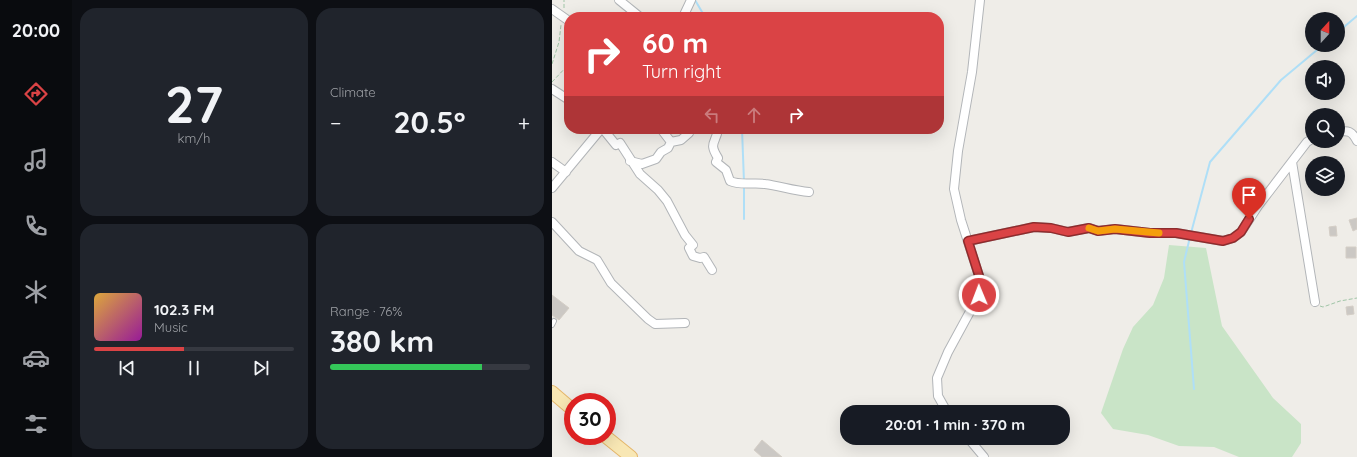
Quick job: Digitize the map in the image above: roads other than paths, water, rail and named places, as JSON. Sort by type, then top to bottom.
[{"type":"main road","points":[[552,392],[564,402]]},
{"type":"main road","points":[[616,445],[630,457]]},
{"type":"street","points":[[619,0],[634,12]]},
{"type":"street","points":[[685,12],[691,0]]},
{"type":"street","points":[[943,405],[938,396],[936,378],[948,352],[979,295],[981,282],[954,189],[972,72],[980,0]]},
{"type":"street","points":[[552,9],[564,18]]},
{"type":"street","points":[[552,89],[564,97]]},
{"type":"street","points":[[1345,131],[1353,133],[1357,141]]},
{"type":"street","points":[[552,188],[598,134]]},
{"type":"street","points":[[606,134],[616,145],[620,143],[630,161],[640,174],[658,190],[667,202],[685,235],[693,245],[689,248],[692,256],[700,258],[704,256],[712,270]]},
{"type":"street","points":[[665,134],[671,142]]},
{"type":"street","points":[[671,142],[681,140],[688,134]]},
{"type":"street","points":[[716,134],[712,142],[712,148],[718,158],[716,162],[726,170],[730,181],[737,184],[765,184],[796,191],[809,192]]},
{"type":"street","points":[[630,161],[642,164],[656,159],[661,152],[668,148],[671,142]]},
{"type":"street","points":[[968,241],[1034,227],[1051,228],[1068,232],[1089,228],[1098,231],[1115,229],[1150,233],[1176,233],[1223,241],[1233,238],[1241,232],[1258,206],[1305,145]]},
{"type":"street","points":[[552,162],[566,172]]},
{"type":"street","points":[[1292,162],[1316,302]]},
{"type":"street","points":[[552,222],[579,251],[597,260],[610,283],[648,319],[655,324],[684,324]]},
{"type":"street","points":[[974,445],[984,457]]},
{"type":"waterway","points":[[695,0],[702,12]]},
{"type":"waterway","points":[[1345,26],[1357,16]]},
{"type":"waterway","points":[[1191,233],[1210,162],[1281,80],[1315,52]]},
{"type":"waterway","points":[[742,134],[744,182]]},
{"type":"waterway","points":[[744,186],[744,219]]},
{"type":"waterway","points":[[1190,237],[1184,262],[1194,389]]}]
